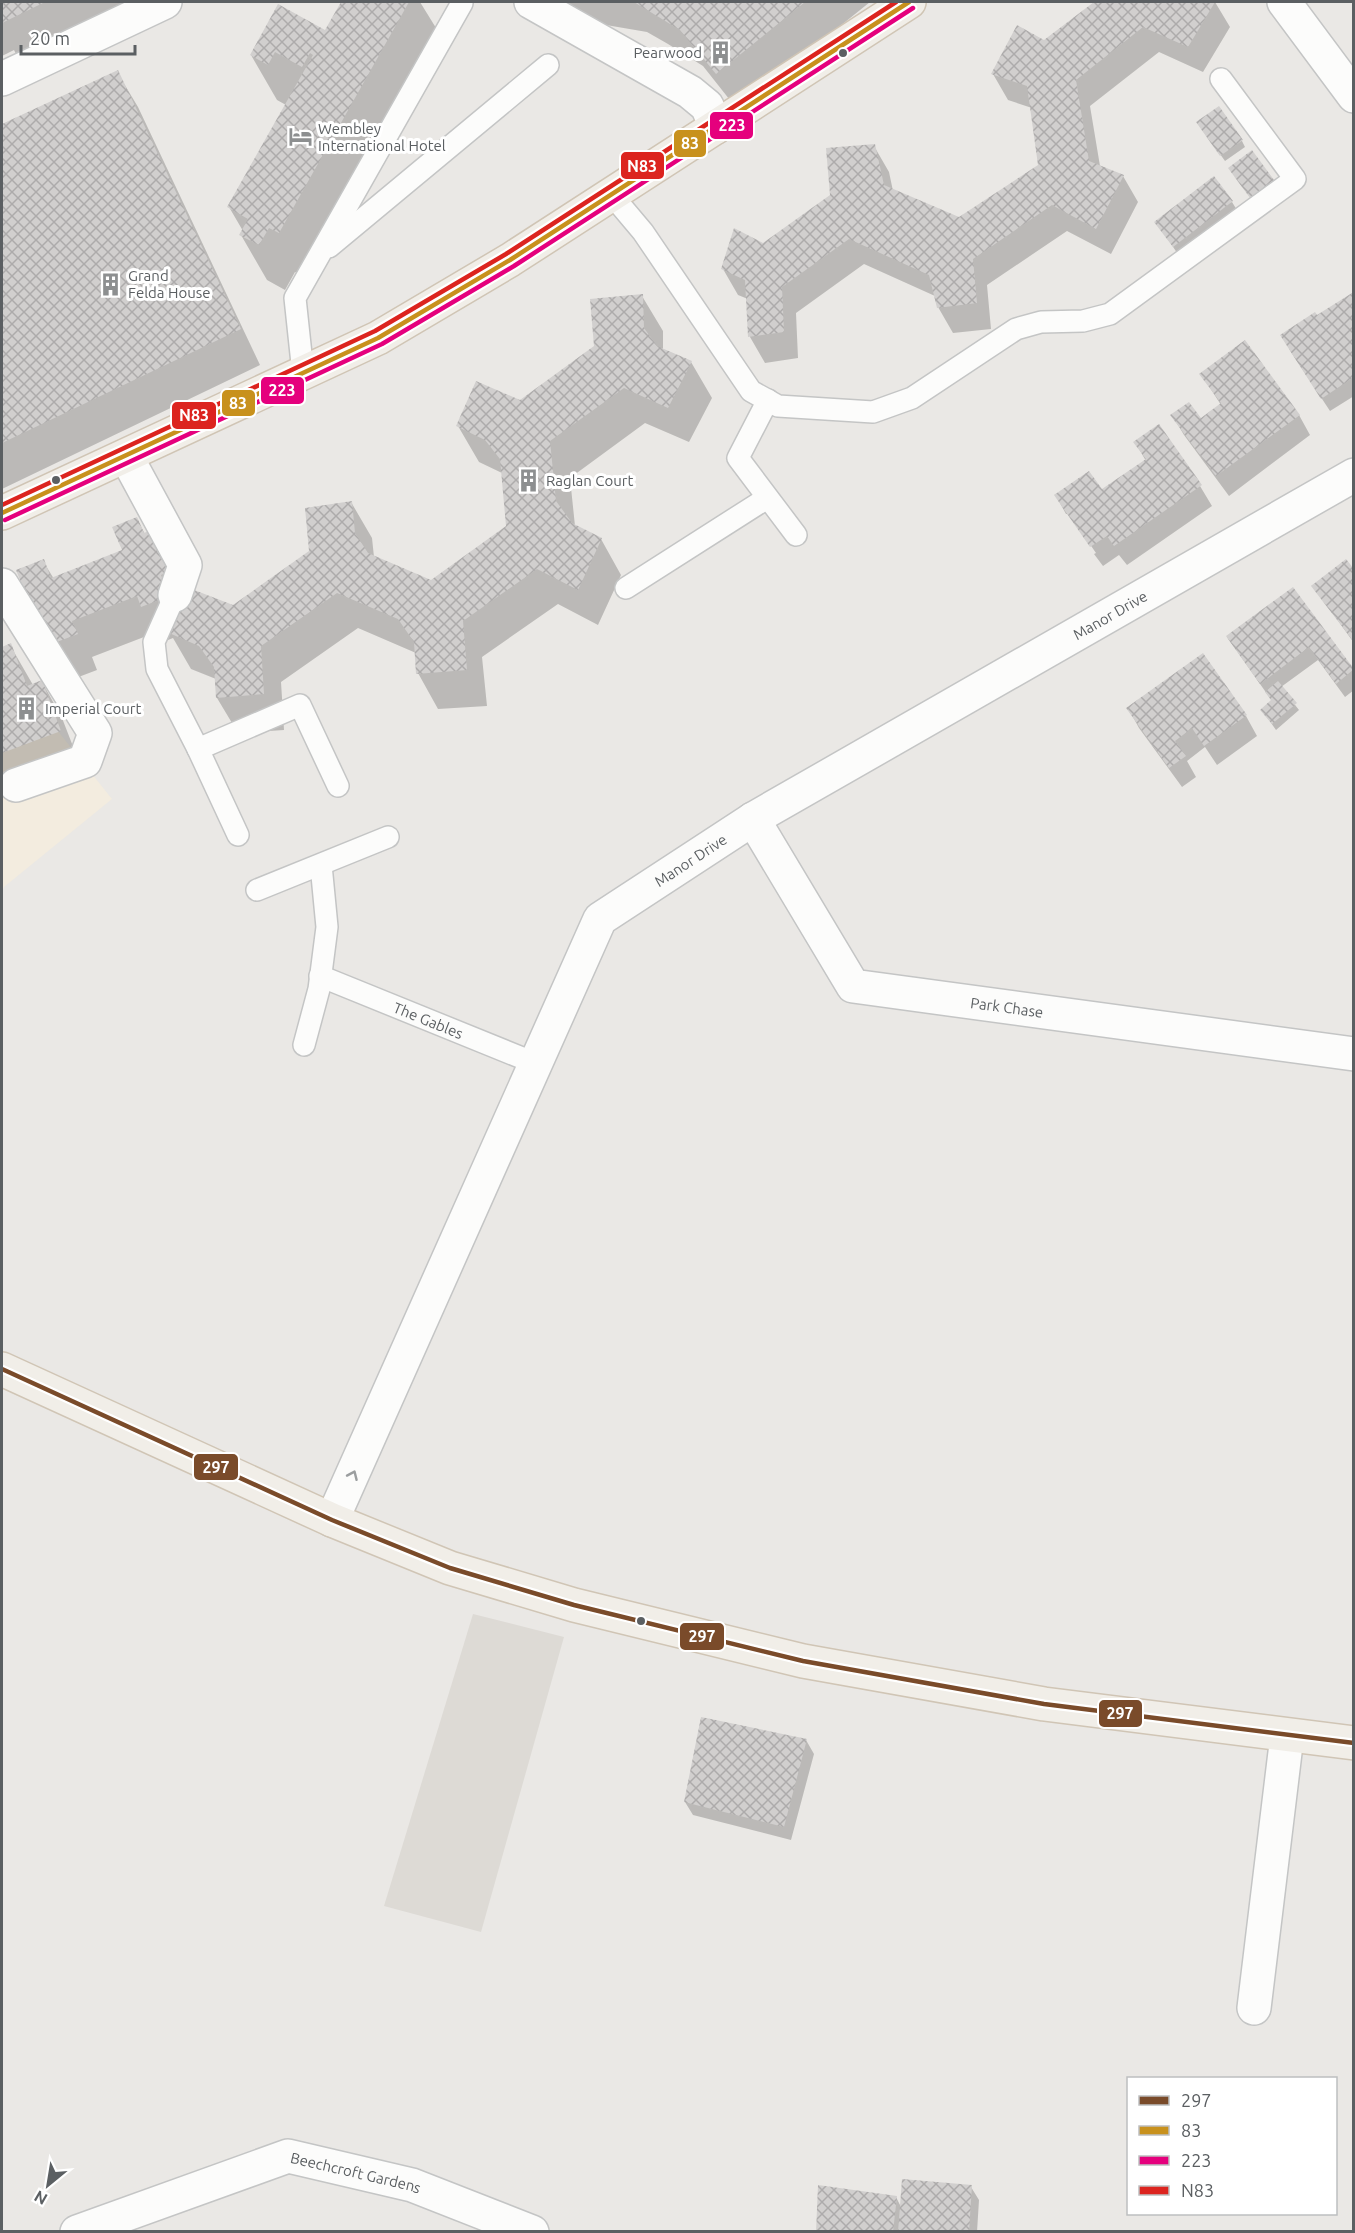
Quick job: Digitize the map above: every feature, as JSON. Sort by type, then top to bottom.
[{"type":"main road","points":[[2,513],[378,338],[510,260],[909,2]]},
{"type":"main road","points":[[2,1370],[332,1520],[450,1568],[574,1605],[802,1660],[1044,1704],[1353,1743]]},
{"type":"street","points":[[2,79],[165,2]]},
{"type":"street","points":[[531,2],[690,92],[706,106],[716,127]]},
{"type":"street","points":[[1284,2],[1353,96]]},
{"type":"street","points":[[126,456],[185,565],[175,595]]},
{"type":"street","name":"Manor Drive","points":[[332,1520],[600,919],[753,819],[1353,475]]},
{"type":"street","points":[[2,585],[95,734],[85,761],[16,785]]},
{"type":"street","name":"Park Chase","points":[[753,819],[853,986],[1353,1054]]},
{"type":"street","points":[[1254,2008],[1287,1736]]},
{"type":"street","name":"Beechcroft Gardens","points":[[77,2232],[288,2156],[412,2185],[532,2232]]},
{"type":"lane","points":[[303,373],[295,298],[462,3]]},
{"type":"lane","points":[[319,255],[548,65]]},
{"type":"lane","points":[[611,194],[643,232],[751,391],[778,406],[873,412],[912,398],[1016,329],[1041,322],[1083,321],[1110,314],[1295,179],[1221,79]]},
{"type":"lane","points":[[768,400],[738,458],[796,535]]},
{"type":"lane","points":[[626,588],[767,498]]},
{"type":"lane","points":[[175,595],[154,642],[157,669],[238,835]]},
{"type":"lane","points":[[198,749],[300,705],[338,786]]},
{"type":"lane","points":[[257,890],[388,837]]},
{"type":"lane","points":[[304,1045],[321,976],[327,927],[321,865]]},
{"type":"lane","name":"The Gables","points":[[321,976],[537,1064]]},
{"type":"shaded area","points":[[2,661],[112,799],[4,887],[2,892]]},
{"type":"shaded area","points":[[473,1614],[564,1637],[481,1932],[384,1906]]},
{"type":"building","points":[[2,2],[45,2],[2,23]]},
{"type":"building","name":"Wembley International Hotel","points":[[341,2],[409,2],[279,233],[269,228],[259,245],[239,235],[248,219],[227,207],[313,55],[310,53],[302,67],[275,52],[268,65],[250,55],[278,4],[325,30]]},
{"type":"building","name":"Pearwood","points":[[634,2],[805,2],[716,74],[680,30]]},
{"type":"building","points":[[1094,2],[1215,2],[1188,47],[1143,27],[1076,80],[1089,161],[1124,175],[1096,229],[1052,205],[973,259],[977,303],[937,308],[929,275],[849,239],[782,287],[784,332],[748,337],[745,280],[721,269],[734,228],[763,243],[830,195],[826,148],[875,144],[884,185],[959,217],[1038,165],[1027,86],[991,74],[1017,25],[1044,40]]},
{"type":"building","name":"Grand Felda House","points":[[118,70],[241,329],[2,443],[2,124]]},
{"type":"building","points":[[1219,106],[1243,140],[1220,156],[1196,122]]},
{"type":"building","points":[[1252,150],[1277,184],[1253,202],[1228,168]]},
{"type":"building","points":[[1214,176],[1233,201],[1173,247],[1154,222]]},
{"type":"building","points":[[1352,293],[1354,296],[1354,377],[1321,399],[1280,335],[1315,312],[1317,315]]},
{"type":"building","name":"Raglan Court","points":[[643,294],[644,328],[657,346],[692,361],[668,408],[624,388],[550,441],[556,501],[572,523],[602,538],[578,590],[537,569],[463,621],[467,670],[416,674],[414,642],[398,619],[337,593],[261,646],[264,694],[216,698],[214,667],[199,646],[169,633],[189,588],[233,605],[309,551],[305,508],[352,501],[355,533],[368,553],[431,580],[506,526],[500,459],[485,440],[456,426],[476,381],[520,400],[594,346],[590,299]]},
{"type":"building","points":[[1245,340],[1300,415],[1216,476],[1170,415],[1189,402],[1201,418],[1221,403],[1199,374]]},
{"type":"building","points":[[1159,424],[1202,485],[1114,546],[1107,536],[1090,547],[1054,495],[1089,471],[1102,489],[1146,459],[1133,442]]},
{"type":"building","points":[[137,517],[144,533],[151,530],[168,572],[161,575],[169,596],[141,607],[137,596],[72,621],[78,634],[46,646],[16,570],[44,559],[51,578],[122,550],[112,527]]},
{"type":"building","points":[[1346,559],[1354,569],[1354,642],[1311,586]]},
{"type":"building","points":[[1293,587],[1354,669],[1336,684],[1309,647],[1260,684],[1226,636]]},
{"type":"building","name":"Imperial Court","points":[[11,643],[27,686],[42,680],[61,731],[2,753],[2,647]]},
{"type":"building","points":[[1203,653],[1247,715],[1204,746],[1192,728],[1175,741],[1186,756],[1169,768],[1126,708]]},
{"type":"building","points":[[1278,681],[1297,703],[1272,724],[1260,710],[1271,700],[1265,692]]},
{"type":"building","points":[[701,1717],[807,1739],[784,1827],[684,1802]]},
{"type":"building","points":[[902,2179],[972,2185],[969,2232],[898,2232]]},
{"type":"building","points":[[818,2185],[897,2196],[893,2232],[816,2232]]},
{"type":"transit line","name":"N83","points":[[2,505],[375,331],[506,254],[896,2]]},
{"type":"transit line","name":"83","points":[[2,513],[378,338],[510,260],[909,2]]},
{"type":"transit line","name":"223","points":[[5,520],[382,344],[514,266],[913,8]]},
{"type":"transit line","name":"297","points":[[2,1369],[332,1520],[450,1568],[574,1605],[803,1661],[1044,1704],[1354,1743]]},
{"type":"place","name":"Pearwood","points":[[720,52]]},
{"type":"place","name":"Wembley International Hotel","points":[[300,137]]},
{"type":"place","name":"Grand Felda House","points":[[110,284]]},
{"type":"place","name":"Raglan Court","points":[[528,480]]},
{"type":"place","name":"Imperial Court","points":[[27,708]]}]
